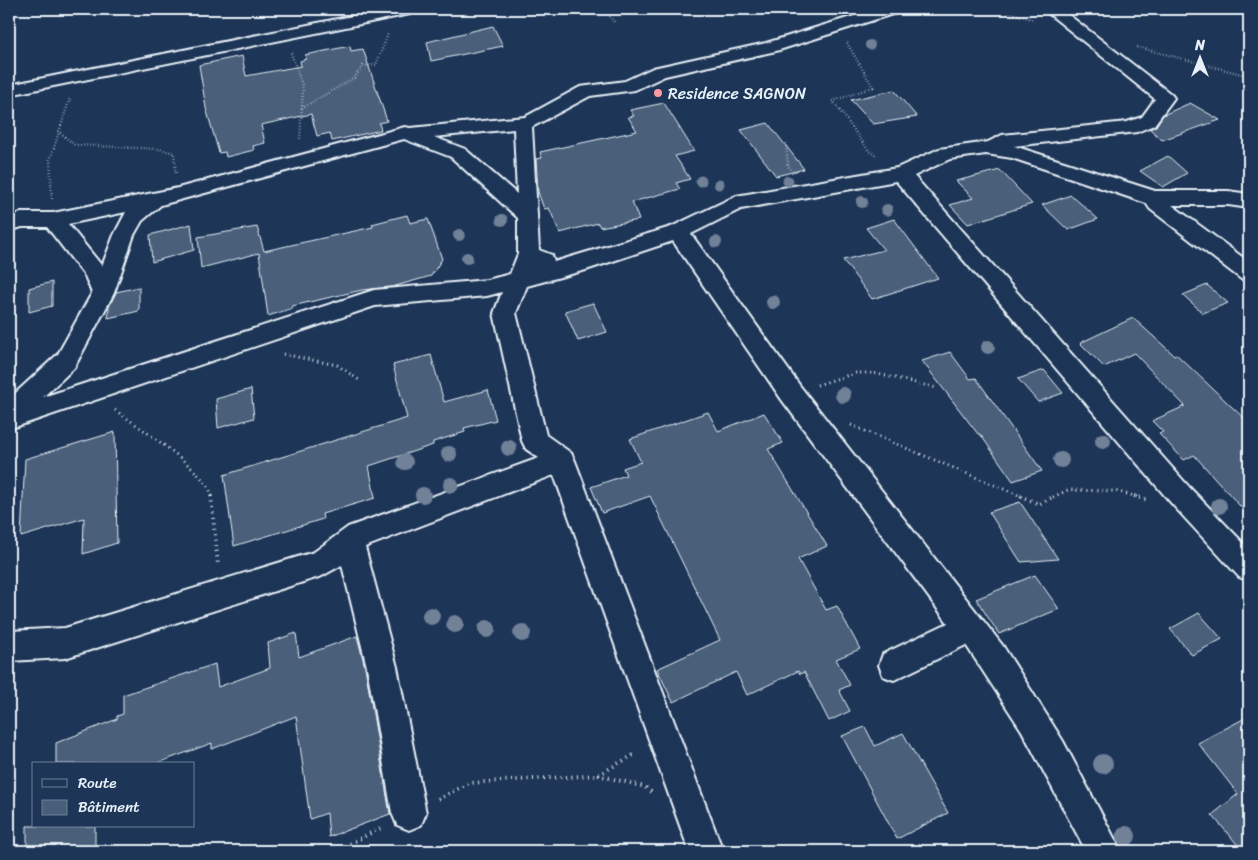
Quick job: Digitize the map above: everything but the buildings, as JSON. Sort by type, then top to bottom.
[{"type":"street","points":[[13,221],[52,220],[178,195],[405,134],[529,122],[586,90],[629,86],[660,72],[770,47],[893,9]]},
{"type":"street","points":[[986,148],[1002,141],[1130,128],[1148,120],[1165,98],[1051,9]]},
{"type":"street","points":[[9,90],[404,10]]},
{"type":"street","points":[[524,123],[528,216],[525,267],[505,313],[535,441],[562,461],[706,851]]},
{"type":"street","points":[[405,134],[458,153],[528,216]]},
{"type":"street","points":[[9,419],[374,298],[487,288],[525,267],[562,268],[678,232],[736,203],[901,174],[946,153],[986,148],[1014,152],[1154,198],[1228,198],[1249,201]]},
{"type":"street","points":[[901,174],[1181,496],[1249,568]]},
{"type":"street","points":[[1154,198],[1157,204],[1249,273]]},
{"type":"street","points":[[9,414],[66,361],[103,292],[124,236],[134,216],[156,199]]},
{"type":"street","points":[[52,220],[95,273],[103,292]]},
{"type":"street","points":[[678,232],[790,393],[946,598],[972,627],[1060,766],[1104,851]]},
{"type":"street","points":[[9,646],[65,643],[322,563],[358,536],[562,461]]},
{"type":"street","points":[[350,542],[382,667],[409,813]]},
{"type":"street","points":[[894,664],[972,627]]},
{"type":"path","points":[[605,9],[614,22]]},
{"type":"path","points":[[302,109],[354,78],[363,66],[376,65],[404,10]]},
{"type":"path","points":[[834,27],[856,55],[873,87],[833,101],[869,151],[901,174]]},
{"type":"path","points":[[279,167],[300,140],[303,88],[288,46]]},
{"type":"path","points":[[52,220],[50,160],[58,131],[79,76]]},
{"type":"path","points":[[58,131],[75,145],[159,149],[174,154],[178,195]]},
{"type":"path","points":[[244,340],[283,354],[337,365],[359,380]]},
{"type":"path","points":[[790,393],[855,373],[873,373],[937,388]]},
{"type":"path","points":[[90,392],[193,468],[211,491],[222,595]]},
{"type":"path","points":[[842,422],[1039,504],[1068,490],[1115,491],[1156,502]]},
{"type":"path","points":[[335,851],[470,783],[598,775],[664,738]]},
{"type":"place","name":"Residence SAGNON","points":[[658,93]]}]
